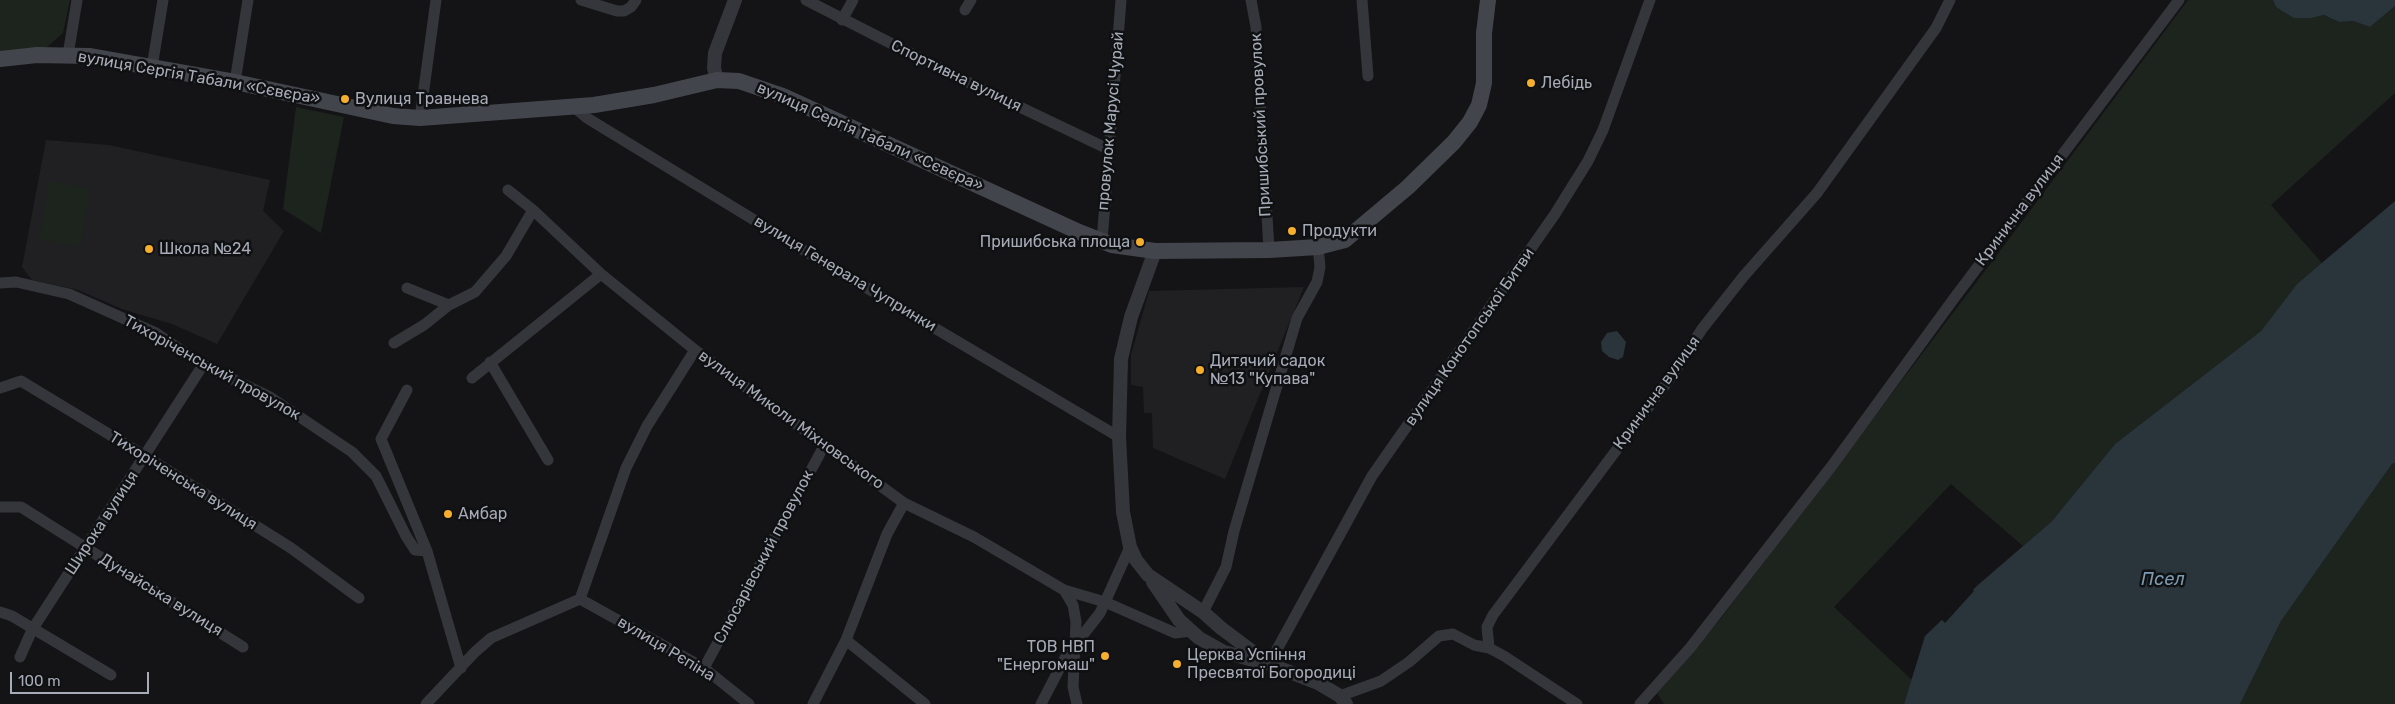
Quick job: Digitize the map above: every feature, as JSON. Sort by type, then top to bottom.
[{"type":"main road","name":"вулиця Сергія Табали «Сєвєра»","points":[[0,59],[37,55],[68,55],[152,67],[235,82],[393,116],[420,118],[622,102],[717,80],[739,81],[764,88],[1102,241],[1126,248],[1155,251],[1268,250],[1318,247],[1339,243],[1351,236],[1430,167],[1470,122],[1479,106],[1484,83],[1485,17],[1488,0]]},
{"type":"street","points":[[68,55],[78,0]]},
{"type":"street","points":[[152,67],[164,0]]},
{"type":"street","points":[[235,82],[248,0]]},
{"type":"street","points":[[420,118],[436,0]]},
{"type":"street","points":[[581,0],[617,11],[631,7],[636,0]]},
{"type":"street","points":[[717,80],[714,68],[715,54],[734,0]]},
{"type":"street","name":"Спортивна вулиця","points":[[806,0],[959,78],[1108,149]]},
{"type":"street","points":[[842,20],[853,0]]},
{"type":"street","name":"провулок Марусі Чурай","points":[[1102,241],[1121,0]]},
{"type":"street","name":"Пришибський провулок","points":[[1251,0],[1256,27],[1268,250]]},
{"type":"street","points":[[1362,0],[1368,76]]},
{"type":"street","name":"вулиця Конотопської Битви","points":[[1269,664],[1372,476],[1555,214],[1588,161],[1603,130],[1650,0]]},
{"type":"street","name":"Кринична вулиця","points":[[1489,648],[1488,627],[1493,615],[1671,377],[1702,329],[1743,277],[1817,194],[1936,28],[1950,0]]},
{"type":"street","name":"Кринична вулиця","points":[[1640,704],[1690,648],[1831,468],[1955,297],[2179,0]]},
{"type":"street","name":"вулиця Генерала Чупринки","points":[[574,107],[587,118],[806,252],[1118,437]]},
{"type":"street","name":"вулиця Миколи Міхновського","points":[[508,190],[533,210],[601,274],[695,350],[904,503],[974,537],[1064,590],[1105,602],[1175,632],[1190,631]]},
{"type":"street","points":[[394,343],[424,325],[449,305],[475,292],[506,256],[533,210]]},
{"type":"street","points":[[1203,612],[1226,567],[1234,531],[1297,318],[1317,282],[1320,267],[1318,247]]},
{"type":"street","points":[[1155,251],[1131,317],[1120,360],[1118,437],[1123,512],[1130,547],[1136,560],[1190,631],[1210,646],[1224,652],[1269,664],[1318,683],[1343,700],[1381,681],[1409,662],[1438,636],[1453,634],[1474,645],[1489,648],[1577,704]]},
{"type":"street","points":[[472,378],[601,274]]},
{"type":"street","name":"Тихоріченський провулок","points":[[0,283],[16,282],[69,294],[156,333],[203,365],[270,397],[352,452],[376,476],[415,550],[427,551]]},
{"type":"street","points":[[408,288],[449,305]]},
{"type":"street","points":[[426,704],[491,638],[580,599],[626,468],[646,426],[695,350]]},
{"type":"street","points":[[490,362],[548,460]]},
{"type":"street","name":"Широка вулиця","points":[[20,657],[32,630],[203,365]]},
{"type":"street","name":"Тихоріченська вулиця","points":[[0,388],[21,381],[291,548],[360,598]]},
{"type":"street","points":[[407,390],[381,439],[427,551],[460,668]]},
{"type":"street","name":"Слюсарівський провулок","points":[[704,668],[824,446]]},
{"type":"street","points":[[813,704],[846,640],[887,534],[904,503]]},
{"type":"street","name":"Дунайська вулиця","points":[[0,507],[21,507],[243,647]]},
{"type":"street","points":[[1041,704],[1056,673],[1076,644],[1094,623],[1130,547]]},
{"type":"street","points":[[1148,575],[1203,612],[1269,664]]},
{"type":"street","points":[[1064,590],[1073,605],[1076,622],[1073,687],[1077,704]]},
{"type":"street","name":"вулиця Рєпіна","points":[[580,599],[704,668],[749,704]]},
{"type":"street","points":[[0,612],[12,616],[32,630],[111,675]]},
{"type":"street","points":[[846,640],[925,704]]},
{"type":"shaded area","points":[[0,0],[70,0],[63,33],[46,48],[0,52]]},
{"type":"shaded area","points":[[2188,0],[2273,0],[2276,7],[2312,18],[2324,15],[2339,22],[2353,21],[2370,27],[2395,6],[2395,93],[2271,205],[2322,263],[2297,284],[2261,331],[2115,444],[2052,521],[2023,546],[1951,484],[1834,607],[1912,680],[1904,704],[1664,704],[1657,693],[1722,617]]},
{"type":"shaded area","points":[[296,107],[344,117],[321,233],[283,209]]},
{"type":"shaded area","name":"Школа №24","points":[[46,140],[109,145],[270,180],[263,211],[284,231],[217,344],[172,324],[122,309],[78,290],[32,280],[22,267]]},
{"type":"shaded area","points":[[49,181],[90,188],[80,247],[39,240]]},
{"type":"shaded area","name":"Дитячий садок №13 \"Купава\"","points":[[1304,287],[1225,479],[1153,448],[1152,413],[1144,413],[1143,387],[1131,385],[1131,355],[1149,291]]},
{"type":"shaded area","points":[[2395,463],[2395,704],[2240,704],[2281,621],[2392,464]]},
{"type":"water","points":[[2273,0],[2395,0],[2395,6],[2370,27],[2353,21],[2339,22],[2324,15],[2312,18],[2294,18],[2276,7]]},
{"type":"water","name":"Псел","points":[[2395,201],[2395,463],[2392,464],[2281,621],[2240,704],[1904,704],[1925,636],[1978,585],[2052,521],[2115,444],[2261,331],[2297,284]]},
{"type":"water","points":[[1617,331],[1626,342],[1623,357],[1618,360],[1609,357],[1602,351],[1601,342],[1607,333]]},
{"type":"pier","points":[[1971,588],[1974,591],[1945,623],[1940,618]]},
{"type":"place","name":"Лебідь","points":[[1531,83]]},
{"type":"place","name":"Вулиця Травнева","points":[[345,99]]},
{"type":"place","name":"Продукти","points":[[1292,231]]},
{"type":"place","name":"Пришибська площа","points":[[1140,242]]},
{"type":"place","name":"Школа №24","points":[[149,249]]},
{"type":"place","name":"Дитячий садок №13 \"Купава\"","points":[[1200,370]]},
{"type":"place","name":"Амбар","points":[[448,514]]},
{"type":"place","name":"ТОВ НВП \"Енергомаш\"","points":[[1105,656]]},
{"type":"place","name":"Церква Успіння Пресвятої Богородиці","points":[[1177,664]]}]
